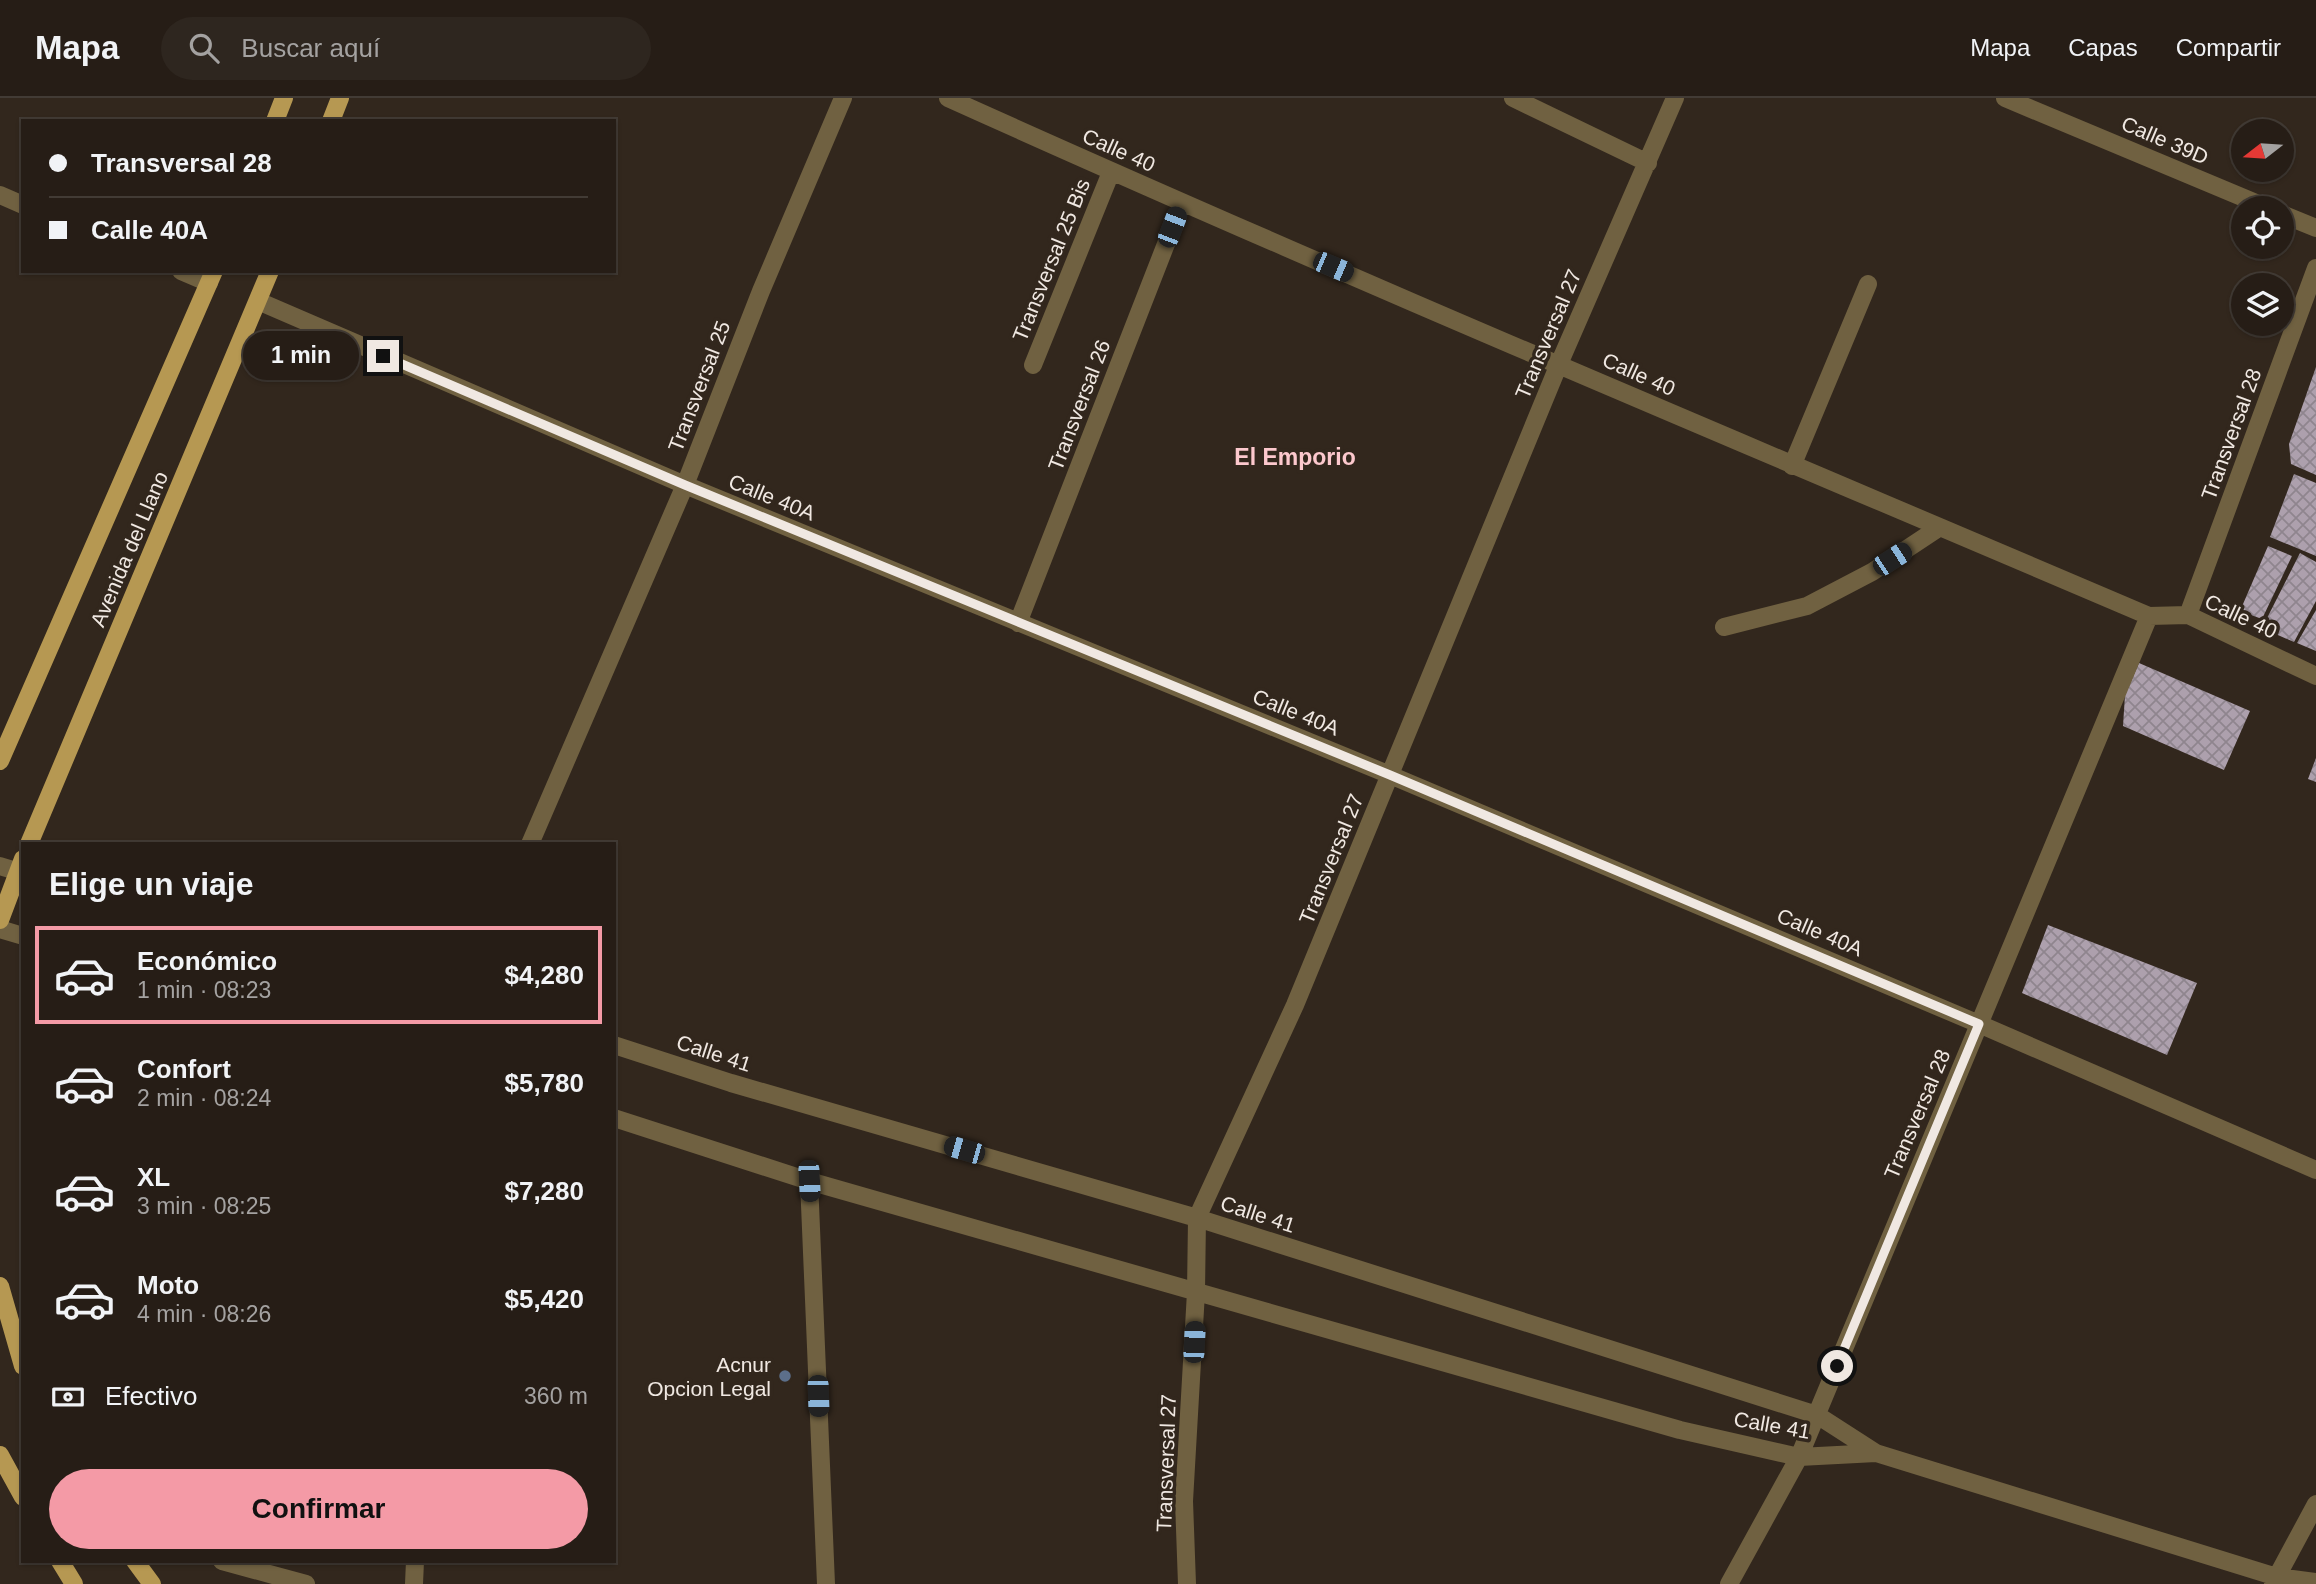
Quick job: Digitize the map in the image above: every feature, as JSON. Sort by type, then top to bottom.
[{"type":"main road","points":[[276,119],[284,98]]},
{"type":"main road","points":[[332,119],[340,98]]},
{"type":"main road","name":"Avenida del Llano","points":[[30,842],[269,273]]},
{"type":"main road","name":"Avenida del Llano","points":[[0,761],[211,277]]},
{"type":"main road","points":[[0,920],[16,867]]},
{"type":"main road","points":[[0,1286],[21,1359]]},
{"type":"main road","points":[[0,1455],[21,1493]]},
{"type":"main road","points":[[61,1563],[74,1584]]},
{"type":"main road","points":[[136,1563],[152,1584]]},
{"type":"street","name":"Transversal 25","points":[[531,842],[685,485],[761,291],[843,98]]},
{"type":"street","name":"Calle 40","points":[[948,98],[1111,172],[1792,466],[2149,616],[2188,615],[2316,676]]},
{"type":"street","points":[[1513,98],[1648,163]]},
{"type":"street","name":"Transversal 27","points":[[1187,1584],[1184,1500],[1196,1292],[1196,1218],[1295,1005],[1559,364],[1675,98]]},
{"type":"street","name":"Calle 39D","points":[[2005,98],[2239,196]]},
{"type":"street","name":"Transversal 25 Bis","points":[[1033,365],[1111,172]]},
{"type":"street","points":[[0,195],[21,204]]},
{"type":"street","name":"Transversal 26","points":[[1018,623],[1182,202]]},
{"type":"street","points":[[2294,219],[2316,228]]},
{"type":"street","name":"Transversal 28","points":[[2188,615],[2316,268]]},
{"type":"street","points":[[191,273],[211,277]]},
{"type":"street","points":[[1792,466],[1868,284]]},
{"type":"street","name":"Calle 40A","points":[[258,302],[685,485],[1390,775],[2316,1170]]},
{"type":"street","points":[[1724,626],[1807,606],[1872,572],[1940,527]]},
{"type":"street","name":"Transversal 28","points":[[1729,1584],[1799,1457],[2149,616]]},
{"type":"street","points":[[0,929],[21,935]]},
{"type":"street","name":"Calle 41","points":[[616,1046],[731,1083],[1196,1218],[1817,1415],[1876,1453],[2275,1580],[2316,1582]]},
{"type":"street","name":"Calle 41","points":[[616,1119],[809,1181],[1680,1430],[1799,1457],[1876,1453]]},
{"type":"street","points":[[809,1181],[826,1584]]},
{"type":"street","points":[[2275,1580],[2316,1504]]},
{"type":"street","points":[[229,1563],[306,1584]]},
{"type":"street","points":[[414,1584],[415,1563]]},
{"type":"building","points":[[2316,367],[2316,475],[2291,464],[2289,444]]},
{"type":"building","points":[[2294,474],[2316,483],[2316,556],[2270,537]]},
{"type":"building","points":[[2268,546],[2292,556],[2262,619],[2240,611]]},
{"type":"building","points":[[2300,553],[2316,562],[2316,601],[2294,642],[2262,628]]},
{"type":"building","points":[[2316,610],[2316,651],[2297,643]]},
{"type":"building","points":[[2139,663],[2250,711],[2224,770],[2123,726],[2125,695]]},
{"type":"building","points":[[2316,758],[2316,782],[2308,779]]},
{"type":"building","points":[[2048,925],[2197,983],[2167,1055],[2022,993]]},
{"type":"place","name":"Acnur Opcion Legal","points":[[785,1376]]},
{"type":"district","name":"El Emporio","points":[[1295,457]]},
{"type":"route","points":[[383,356],[685,485],[1390,775],[1979,1024],[1837,1366]]}]
